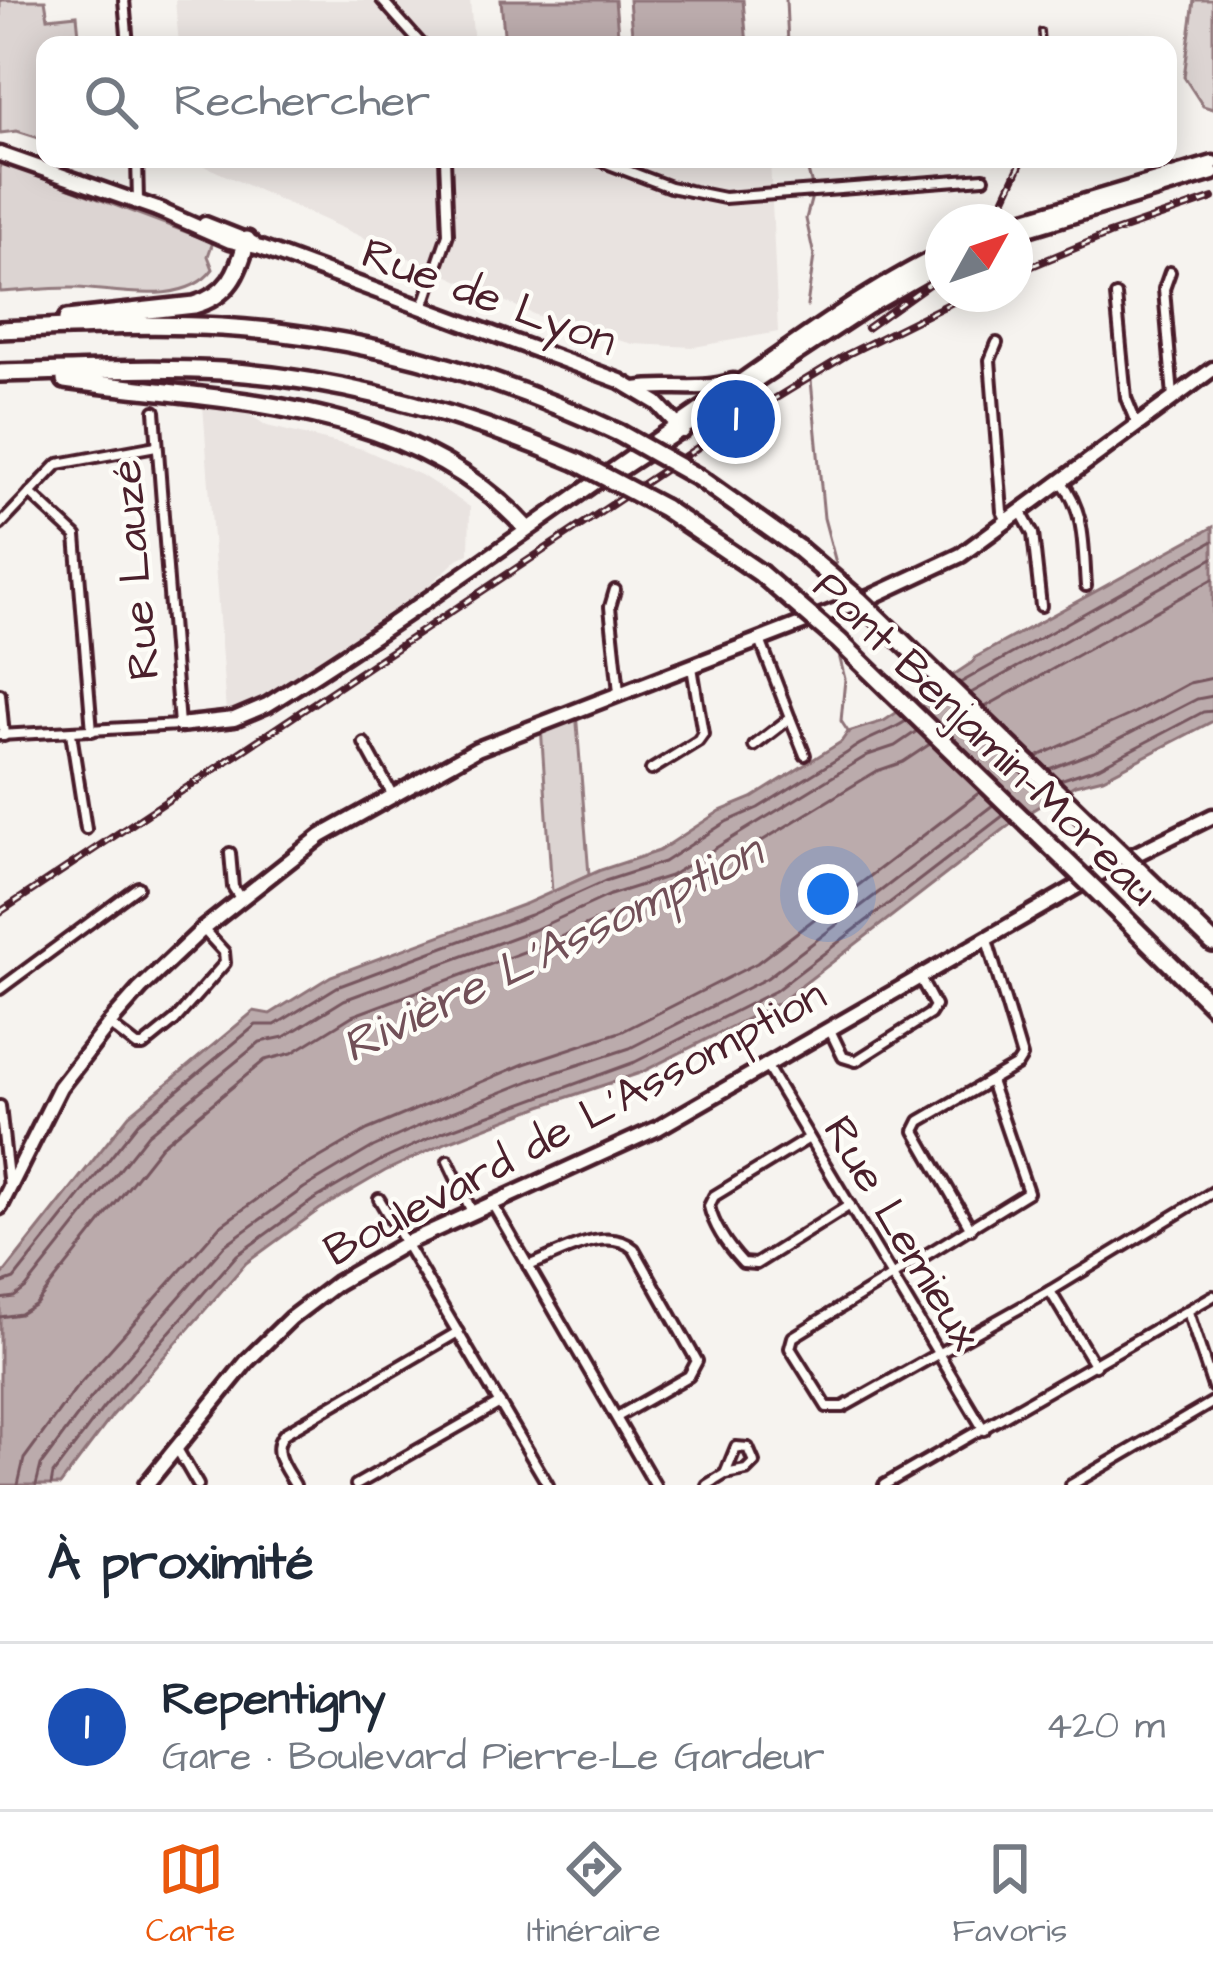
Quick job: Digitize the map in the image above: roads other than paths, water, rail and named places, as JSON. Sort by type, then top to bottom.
[{"type":"highway","points":[[0,329],[208,301],[233,281],[251,244]]},
{"type":"highway","name":"Pont Benjamin-Moreau","points":[[0,329],[178,326],[339,341],[498,382],[619,433],[699,478],[799,548],[859,600],[1213,943]]},
{"type":"highway","name":"Pont Benjamin-Moreau","points":[[7,373],[174,370],[313,382],[450,413],[577,462],[664,508],[760,574],[839,640],[1213,1006]]},
{"type":"highway","points":[[7,373],[250,402],[340,419],[440,462],[491,496],[526,528]]},
{"type":"street","points":[[124,0],[127,36]]},
{"type":"street","points":[[382,0],[414,36]]},
{"type":"street","name":"Rue de Lyon","points":[[0,154],[36,167]]},
{"type":"street","points":[[1033,217],[1213,164]]},
{"type":"street","name":"Rue de Lyon","points":[[40,168],[635,389],[661,405],[680,427]]},
{"type":"street","points":[[137,168],[137,202]]},
{"type":"street","points":[[423,307],[448,234],[445,168]]},
{"type":"street","points":[[620,168],[670,187],[713,196],[760,197],[984,178]]},
{"type":"street","points":[[1033,228],[1213,173]]},
{"type":"street","points":[[680,427],[745,376],[925,263]]},
{"type":"street","points":[[1170,272],[1164,289],[1173,397]]},
{"type":"street","points":[[0,694],[2,736],[179,725],[250,714],[580,492],[925,274]]},
{"type":"street","points":[[1116,296],[1126,398],[1138,426]]},
{"type":"street","points":[[997,343],[990,360],[1002,506],[1008,524]]},
{"type":"street","points":[[0,1207],[60,1087],[140,989],[203,929],[321,836],[477,749],[908,581],[967,552],[1213,369]]},
{"type":"street","points":[[635,389],[701,389],[745,376]]},
{"type":"street","name":"Rue Lauzé","points":[[155,411],[179,725]]},
{"type":"street","points":[[0,525],[58,464],[156,446]]},
{"type":"street","points":[[1061,481],[1075,497],[1081,516],[1085,586]]},
{"type":"street","points":[[30,493],[76,536],[92,731]]},
{"type":"street","points":[[1021,512],[1033,535],[1041,606]]},
{"type":"street","points":[[615,590],[610,607],[619,692]]},
{"type":"street","points":[[760,640],[805,755]]},
{"type":"street","points":[[651,770],[703,734],[692,665]]},
{"type":"street","points":[[754,746],[790,718]]},
{"type":"street","points":[[71,733],[86,829]]},
{"type":"street","points":[[364,742],[392,794]]},
{"type":"street","name":"Boulevard de L'Assomption","points":[[146,1485],[247,1360],[337,1282],[406,1243],[658,1128],[1134,854],[1213,817]]},
{"type":"street","points":[[230,854],[233,887],[241,898]]},
{"type":"street","points":[[0,989],[138,887]]},
{"type":"street","points":[[110,1024],[137,1046],[148,1044],[174,1021],[225,963],[224,952],[203,929]]},
{"type":"street","points":[[971,1230],[915,1132],[920,1121],[1017,1065],[1023,1052],[986,938]]},
{"type":"street","points":[[830,1030],[843,1057],[856,1060],[930,1014],[935,1006],[919,977]]},
{"type":"street","name":"Rue Lemieux","points":[[767,1067],[985,1430]]},
{"type":"street","points":[[990,1081],[1028,1192],[793,1337],[789,1342],[794,1355],[832,1410],[1050,1292],[1213,1192]]},
{"type":"street","points":[[0,1106],[9,1189]]},
{"type":"street","points":[[809,1138],[714,1196],[711,1215],[731,1250],[743,1263],[756,1264],[850,1205]]},
{"type":"street","points":[[448,1161],[473,1213]]},
{"type":"street","points":[[379,1198],[547,1482],[533,1485]]},
{"type":"street","points":[[493,1205],[655,1485]]},
{"type":"street","points":[[528,1266],[605,1238],[625,1241],[634,1250],[697,1361],[689,1376],[617,1417]]},
{"type":"street","points":[[1050,1292],[1095,1366]]},
{"type":"street","points":[[884,1485],[1213,1296]]},
{"type":"street","points":[[1188,1312],[1213,1388]]},
{"type":"street","points":[[295,1485],[279,1458],[277,1446],[285,1432],[458,1332]]},
{"type":"street","points":[[1071,1485],[1213,1402]]},
{"type":"street","points":[[356,1485],[500,1403]]},
{"type":"street","points":[[176,1448],[198,1485]]},
{"type":"street","points":[[707,1485],[725,1474]]},
{"type":"water","points":[[501,0],[615,0],[618,36],[504,36]]},
{"type":"water","points":[[629,0],[743,0],[746,36],[632,36]]},
{"type":"water","name":"Rivière L'Assomption","points":[[1213,527],[1213,721],[1103,778],[1075,785],[1016,820],[782,1001],[640,1073],[448,1142],[320,1209],[246,1263],[112,1416],[60,1485],[0,1485],[0,1278],[129,1115],[254,1011],[270,1014],[331,976],[659,851],[841,742],[848,732],[884,721],[976,657]]},
{"type":"waterway","points":[[786,0],[788,36]]},
{"type":"waterway","points":[[807,168],[812,186]]},
{"type":"waterway","points":[[807,306],[814,256],[806,219],[812,196]]},
{"type":"waterway","points":[[811,380],[824,518],[835,573]]},
{"type":"waterway","points":[[838,651],[845,679],[841,721],[849,733]]},
{"type":"railway","points":[[1041,31],[1041,36]]},
{"type":"railway","points":[[1002,204],[1019,168]]},
{"type":"railway","points":[[1033,266],[1213,198]]},
{"type":"railway","points":[[867,328],[925,287]]},
{"type":"railway","points":[[740,420],[848,354],[933,312]]},
{"type":"railway","points":[[0,912],[736,422]]},
{"type":"place","name":"Repentigny","points":[[736,419]]}]
